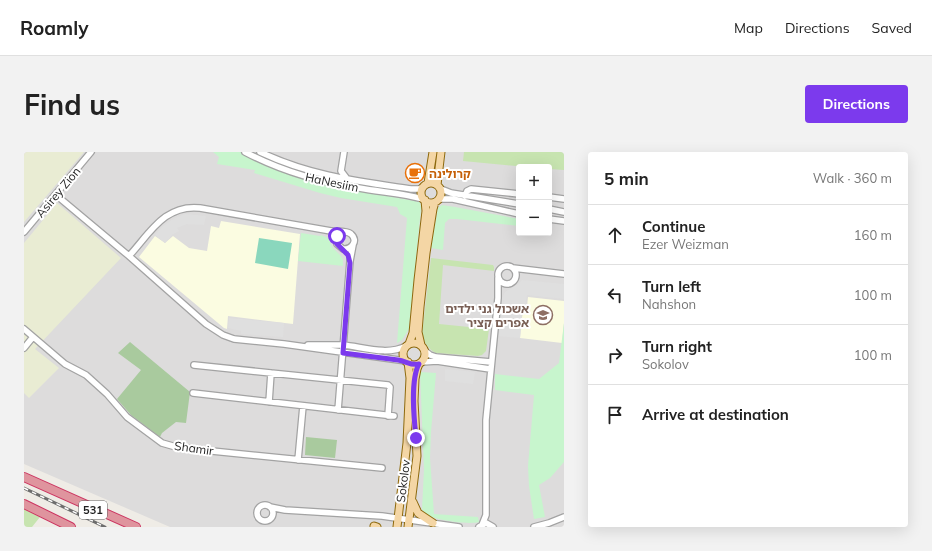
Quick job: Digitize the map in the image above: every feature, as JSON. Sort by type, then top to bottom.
[{"type":"highway","name":"531","points":[[24,477],[126,527]]},
{"type":"highway","points":[[60,494],[136,527]]},
{"type":"highway","name":"531","points":[[24,504],[69,527]]},
{"type":"main road","points":[[433,152],[426,185],[421,192],[426,211],[413,333],[403,353],[407,362],[412,364],[420,363],[425,357],[418,332],[432,211],[441,194],[439,187],[441,152]]},
{"type":"main road","points":[[426,185],[433,183],[439,187]]},
{"type":"main road","points":[[424,200],[430,203],[437,200]]},
{"type":"main road","points":[[408,345],[415,342],[423,348]]},
{"type":"main road","name":"Sokolov","points":[[397,527],[406,463],[408,431],[410,373],[407,362]]},
{"type":"main road","name":"Sokolov","points":[[409,523],[417,456],[414,406],[415,379],[416,369],[420,363]]},
{"type":"main road","points":[[412,499],[418,513],[433,523]]},
{"type":"street","name":"Asirey Zion","points":[[24,232],[91,152]]},
{"type":"street","name":"HaNesiim","points":[[245,152],[275,166],[308,178],[338,185],[424,200]]},
{"type":"street","name":"HaNesiim","points":[[260,152],[301,169],[347,180],[411,189],[426,185]]},
{"type":"street","points":[[334,177],[341,171],[344,152]]},
{"type":"street","points":[[341,171],[347,180]]},
{"type":"street","points":[[439,187],[451,193],[516,204]]},
{"type":"street","points":[[465,196],[471,189],[516,194]]},
{"type":"street","points":[[56,195],[129,256],[206,324],[222,335],[234,339],[284,344],[407,362]]},
{"type":"street","points":[[552,197],[564,199]]},
{"type":"street","points":[[437,200],[453,199],[516,213]]},
{"type":"street","points":[[129,256],[164,217],[178,209],[187,207],[351,234],[354,239],[350,263],[338,410]]},
{"type":"street","points":[[552,210],[564,212]]},
{"type":"street","points":[[552,219],[564,221]]},
{"type":"street","points":[[322,229],[330,233],[336,240],[338,246],[348,255],[350,263]]},
{"type":"street","points":[[336,240],[337,236],[342,232]]},
{"type":"street","points":[[343,250],[348,249],[353,245]]},
{"type":"street","points":[[479,526],[485,518],[486,511],[485,440],[498,298],[498,272],[502,268],[508,266],[531,271],[564,274]]},
{"type":"street","points":[[512,268],[516,274],[515,280]]},
{"type":"street","points":[[498,298],[502,290],[508,284],[522,274],[531,271]]},
{"type":"street","points":[[498,278],[502,283],[508,284]]},
{"type":"street","name":"Shamir","points":[[24,329],[65,364],[86,375],[107,394],[128,417],[162,443],[176,447],[382,468]]},
{"type":"street","points":[[24,348],[33,337]]},
{"type":"street","points":[[284,344],[343,346],[385,350],[397,350],[408,345]]},
{"type":"street","points":[[423,348],[430,355],[436,357],[491,365]]},
{"type":"street","points":[[420,363],[437,361],[491,365]]},
{"type":"street","points":[[194,365],[388,385],[390,387],[388,416]]},
{"type":"street","points":[[269,402],[271,373]]},
{"type":"street","points":[[193,393],[394,416]]},
{"type":"street","points":[[298,460],[303,406]]},
{"type":"street","points":[[270,507],[285,510],[399,518],[409,523],[433,523],[459,527]]},
{"type":"street","points":[[486,511],[493,526]]},
{"type":"street","points":[[534,527],[564,517]]},
{"type":"street","points":[[479,526],[486,524],[493,526]]},
{"type":"shaded area","points":[[24,152],[564,152],[564,527],[170,527],[24,464]]},
{"type":"shaded area","points":[[24,152],[84,152],[24,222]]},
{"type":"shaded area","points":[[57,203],[121,258],[35,349],[59,368],[29,398],[24,393],[24,243]]},
{"type":"shaded area","points":[[185,214],[206,216],[204,225],[187,224],[177,228],[179,231],[173,234],[165,243],[155,235],[161,228],[173,219]]},
{"type":"shaded area","points":[[221,221],[300,234],[293,324],[228,316],[227,329],[224,328],[139,257],[155,236],[165,243],[173,236],[189,248],[207,251],[211,226],[219,228]]},
{"type":"shaded area","points":[[522,280],[564,284],[564,299],[527,295],[525,305],[502,305],[523,307],[520,338],[497,336],[502,298],[505,292],[517,285]]},
{"type":"shaded area","name":"אשכול גני ילדים אפרים קציר","points":[[528,297],[564,301],[562,343],[520,338],[523,307],[527,307]]},
{"type":"shaded area","points":[[229,318],[284,323],[283,337],[241,334],[241,331],[228,328]]},
{"type":"shaded area","points":[[445,369],[475,372],[473,384],[445,381]]},
{"type":"green space","points":[[213,152],[242,152],[257,160],[349,189],[420,202],[421,208],[409,329],[402,340],[397,343],[407,218],[400,214],[397,207],[320,193],[254,173],[255,170],[217,164],[219,157]]},
{"type":"green space","points":[[464,152],[564,152],[564,170],[552,169],[552,164],[516,164],[516,166],[463,161]]},
{"type":"green space","points":[[442,205],[516,218],[516,226],[449,219],[445,223],[443,250],[431,248],[438,208]]},
{"type":"green space","points":[[301,233],[321,235],[328,238],[333,248],[343,259],[343,266],[298,261]]},
{"type":"green space","points":[[259,238],[292,243],[288,269],[255,263]]},
{"type":"green space","points":[[431,258],[493,265],[494,271],[443,265],[439,324],[489,329],[486,351],[482,355],[436,353],[429,348],[424,340],[422,335]]},
{"type":"green space","points":[[564,323],[564,462],[550,478],[539,485],[545,517],[534,519],[529,486],[528,466],[534,395],[495,390],[495,374],[539,379],[559,363]]},
{"type":"green space","points":[[130,342],[190,392],[186,423],[176,422],[162,433],[160,437],[131,415],[117,399],[141,370],[118,353]]},
{"type":"green space","points":[[420,372],[436,373],[430,458],[434,514],[478,517],[479,522],[467,523],[443,520],[425,514],[422,509],[424,469]]},
{"type":"green space","points":[[306,437],[337,440],[335,458],[305,455]]},
{"type":"green space","points":[[24,509],[40,517],[32,527],[24,527]]},
{"type":"railway","points":[[24,488],[105,527]]},
{"type":"place","name":"קרולינה","points":[[415,173]]},
{"type":"place","name":"אשכול גני ילדים אפרים קציר","points":[[543,315]]},
{"type":"route","points":[[337,236],[337,244],[348,255],[350,263],[343,353],[389,358],[406,361],[416,365],[419,364],[416,369],[414,401],[416,438]]}]
